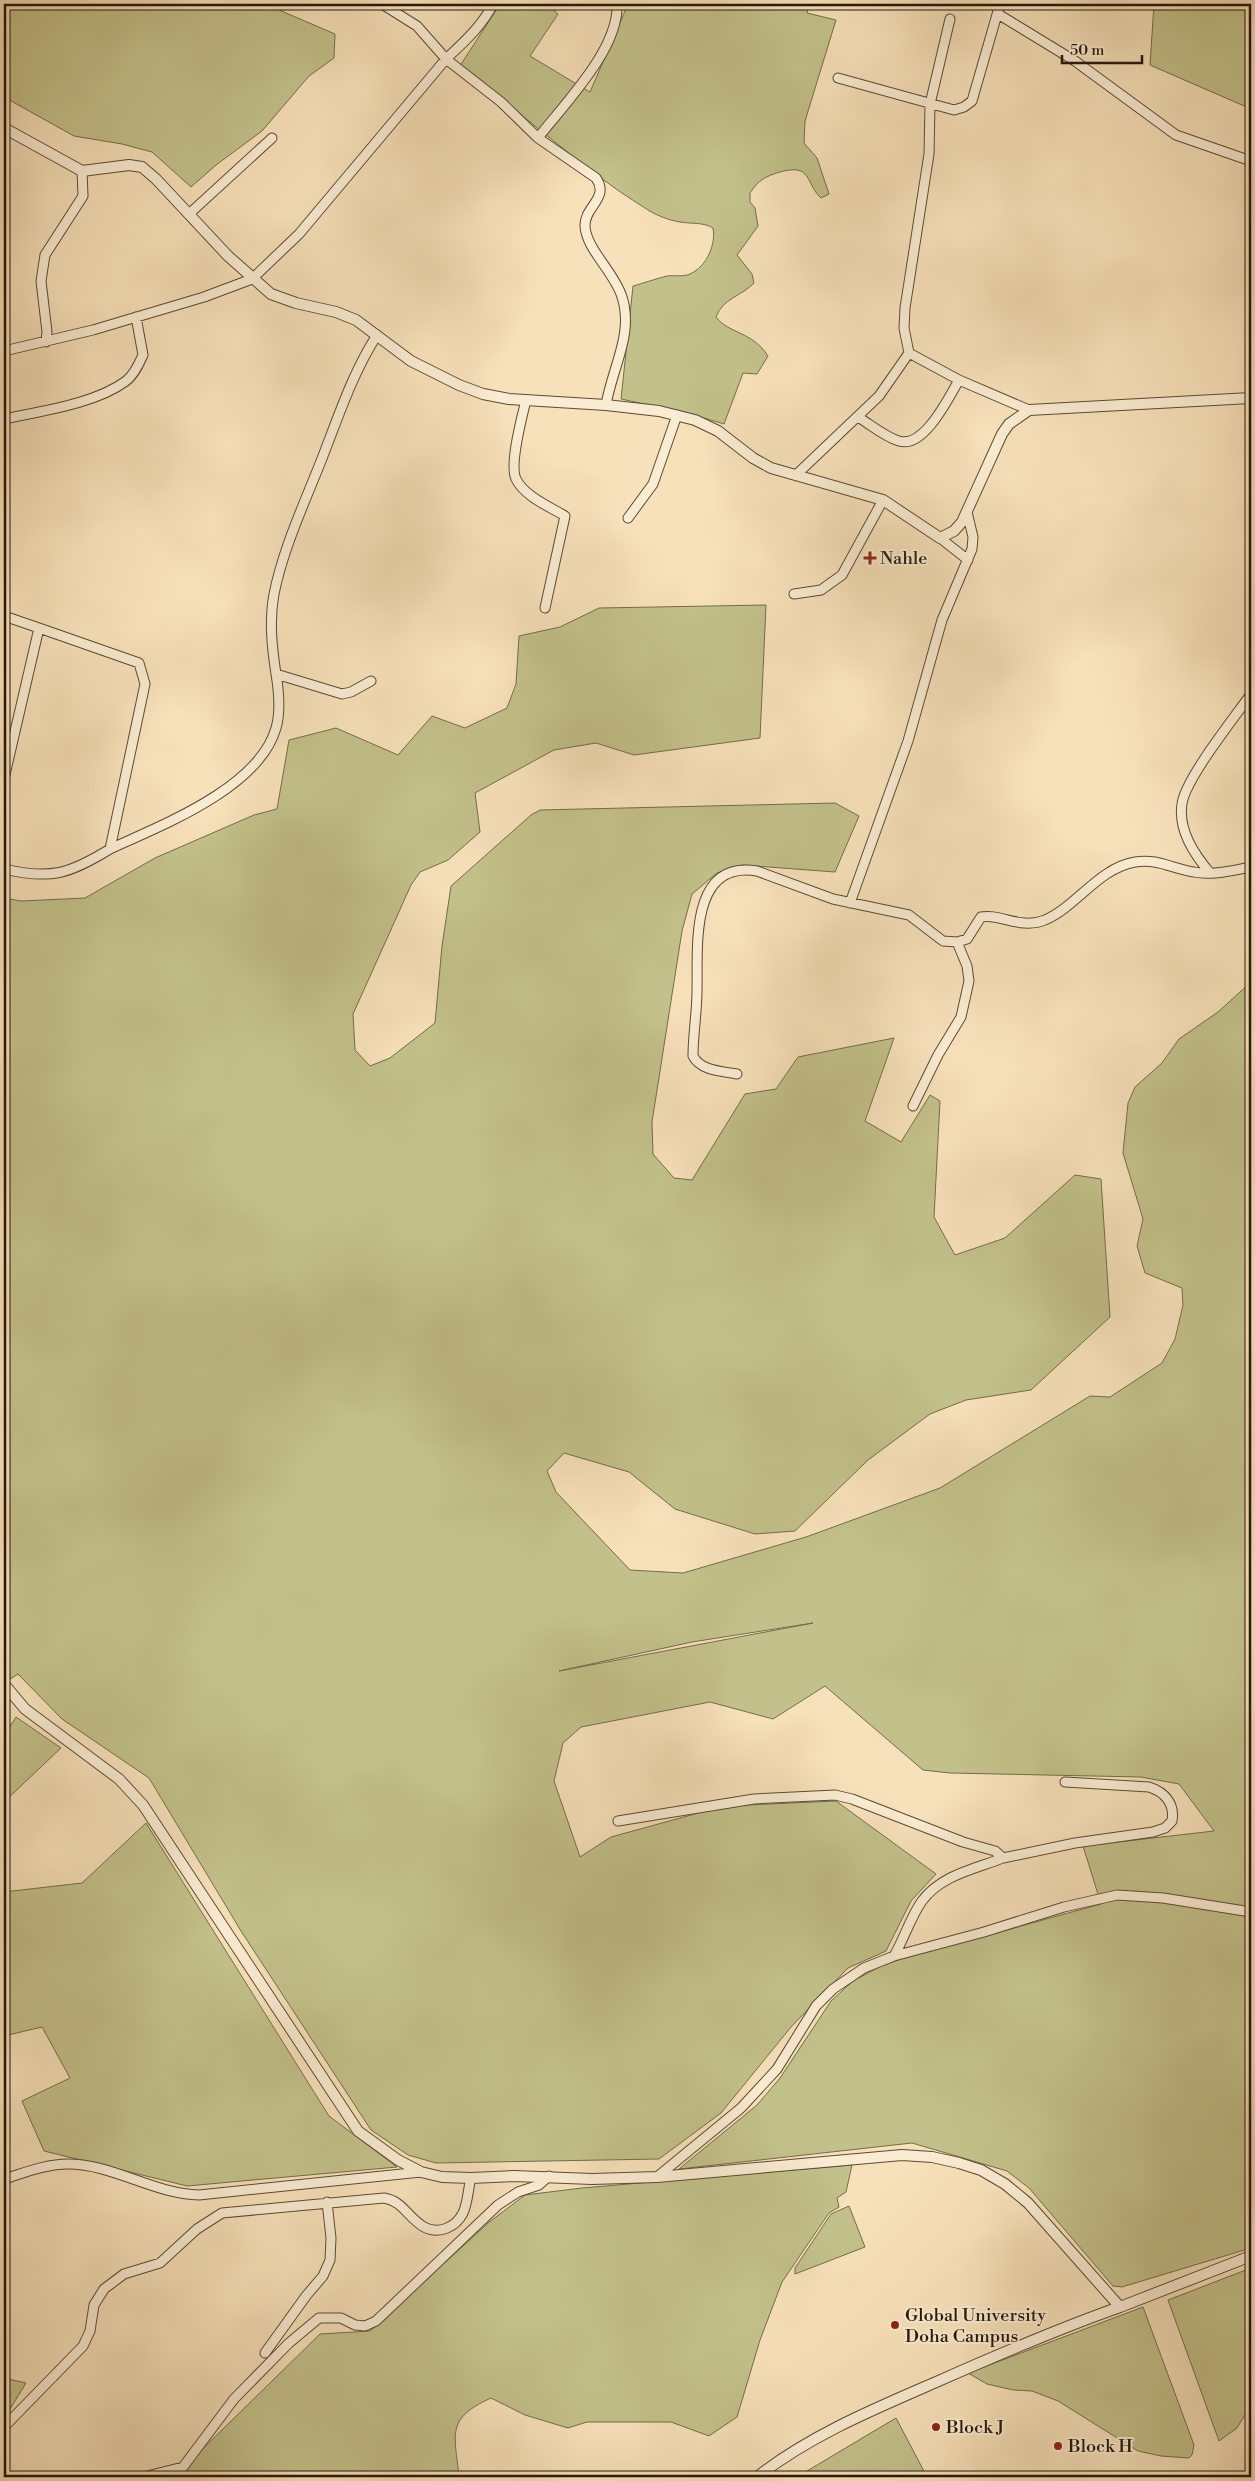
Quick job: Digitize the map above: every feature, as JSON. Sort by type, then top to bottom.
[{"type":"street","points":[[382,4],[417,26],[446,59],[501,102],[538,138],[596,178],[601,189],[597,203],[586,218],[586,235],[611,273],[622,297],[626,322],[624,341],[610,382],[606,405]]},
{"type":"street","points":[[4,351],[46,342],[136,317],[252,279],[299,234],[446,59],[469,38],[486,17],[493,4]]},
{"type":"street","points":[[538,138],[598,61],[611,36],[617,4]]},
{"type":"street","points":[[838,78],[954,110],[964,107],[972,100],[1000,4]]},
{"type":"street","points":[[998,14],[1075,61],[1176,135],[1251,161]]},
{"type":"street","points":[[797,474],[879,396],[909,353],[904,328],[905,308],[929,154],[930,104],[950,19]]},
{"type":"street","points":[[4,128],[82,171],[129,165],[142,167],[156,179],[252,279],[271,294],[296,303],[336,312],[356,320],[411,361],[459,385],[483,394],[526,400],[606,405],[677,415],[711,427],[753,458],[771,468],[883,500],[940,538],[968,560]]},
{"type":"street","points":[[189,214],[272,138]]},
{"type":"street","points":[[46,342],[47,332],[41,281],[43,264],[45,256],[83,196],[82,171]]},
{"type":"street","points":[[4,419],[76,402],[106,392],[127,380],[143,355],[136,317]]},
{"type":"street","points":[[4,869],[52,876],[84,865],[110,849],[204,805],[246,772],[259,759],[276,729],[279,691],[272,648],[272,618],[274,596],[282,562],[356,371],[377,335]]},
{"type":"street","points":[[909,353],[959,380],[1029,410],[1251,398]]},
{"type":"street","points":[[858,417],[900,442],[909,441],[924,433],[959,380]]},
{"type":"street","points":[[526,400],[515,451],[515,478],[522,488],[545,505],[565,516],[544,608]]},
{"type":"street","points":[[940,538],[954,531],[967,512],[1002,434],[1009,424],[1029,410]]},
{"type":"street","points":[[628,518],[653,484],[677,415]]},
{"type":"street","points":[[794,594],[821,590],[842,575],[883,500]]},
{"type":"street","points":[[850,903],[908,741],[942,620],[968,560],[973,537],[967,512]]},
{"type":"street","points":[[4,616],[139,663],[145,684],[110,849]]},
{"type":"street","points":[[4,779],[39,628]]},
{"type":"street","points":[[276,674],[342,694],[351,692],[371,682]]},
{"type":"street","points":[[1210,873],[1185,835],[1181,818],[1184,795],[1202,764],[1251,694]]},
{"type":"street","points":[[737,1074],[710,1069],[697,1063],[693,1056],[700,925],[704,903],[709,889],[720,878],[732,872],[744,869],[757,871],[806,891],[850,903],[909,914],[943,941],[957,942],[967,938],[981,917],[992,917],[1014,923],[1042,921],[1055,915],[1099,881],[1132,862],[1156,861],[1196,873],[1210,873],[1251,867]]},
{"type":"street","points":[[913,1106],[938,1055],[961,1017],[969,981],[967,966],[957,942]]},
{"type":"street","points":[[4,1684],[25,1709],[119,1779],[143,1805],[358,2131],[390,2155],[421,2172],[442,2177],[549,2176],[592,2179],[657,2177],[886,2156],[932,2157],[981,2170],[1005,2184],[1028,2203],[1120,2307]]},
{"type":"street","points":[[894,1956],[914,1914],[932,1890],[942,1881],[1003,1858],[1075,1843],[1153,1832],[1165,1828],[1172,1821],[1172,1807],[1159,1790],[1149,1787],[1065,1782]]},
{"type":"street","points":[[618,1821],[754,1799],[844,1796],[928,1829],[995,1850],[1003,1858]]},
{"type":"street","points":[[657,2177],[720,2127],[760,2088],[776,2069],[816,2006],[833,1989],[864,1968],[894,1956],[1082,1902],[1117,1895],[1164,1898],[1251,1912]]},
{"type":"street","points":[[4,2179],[48,2166],[67,2164],[101,2170],[181,2193],[199,2195],[421,2172]]},
{"type":"street","points":[[143,2477],[183,2467],[234,2399],[289,2342],[319,2318],[341,2318],[355,2325],[365,2326],[376,2321],[498,2205],[518,2192],[538,2185],[549,2176]]},
{"type":"street","points":[[4,2427],[83,2346],[90,2330],[97,2298],[104,2288],[118,2278],[160,2264],[197,2229],[222,2213],[328,2202],[390,2199],[406,2210],[423,2226],[430,2229],[447,2228],[454,2225],[463,2212],[471,2178]]},
{"type":"street","points":[[265,2353],[306,2296],[323,2276],[330,2260],[331,2238],[328,2202]]},
{"type":"street","points":[[757,2477],[795,2451],[888,2403],[1070,2324],[1120,2307],[1251,2256]]},
{"type":"shaded area","points":[[9,4],[265,4],[335,34],[334,58],[309,76],[262,131],[216,165],[191,187],[152,152],[122,144],[74,136],[4,97],[4,7]]},
{"type":"shaded area","points":[[500,4],[546,4],[558,14],[530,56],[590,92],[628,4],[809,4],[807,13],[836,20],[805,121],[804,143],[817,158],[829,194],[821,198],[804,173],[795,170],[777,173],[761,180],[750,193],[750,202],[755,208],[758,226],[737,255],[752,274],[754,283],[728,301],[716,317],[727,327],[755,342],[768,356],[757,374],[743,373],[724,424],[691,414],[621,399],[633,286],[667,276],[687,275],[696,270],[706,260],[712,248],[713,228],[701,224],[671,220],[649,211],[597,175],[506,103],[458,69]]},
{"type":"shaded area","points":[[1154,4],[1251,4],[1251,109],[1150,65]]},
{"type":"shaded area","points":[[766,605],[760,738],[634,755],[596,743],[554,750],[475,793],[480,832],[448,860],[420,872],[411,885],[353,1014],[355,1050],[370,1066],[390,1058],[435,1023],[442,946],[451,886],[531,815],[540,810],[835,803],[859,816],[835,872],[742,865],[717,873],[692,894],[682,931],[652,1122],[653,1154],[674,1178],[692,1180],[745,1094],[776,1089],[798,1057],[894,1038],[865,1121],[901,1142],[930,1095],[940,1101],[934,1217],[955,1255],[1005,1238],[1075,1175],[1101,1179],[1110,1317],[1031,1390],[966,1400],[930,1414],[868,1460],[795,1531],[755,1534],[675,1509],[629,1472],[564,1453],[547,1471],[556,1492],[630,1570],[683,1573],[806,1537],[940,1488],[1090,1396],[1110,1397],[1162,1363],[1175,1339],[1183,1305],[1182,1288],[1145,1273],[1137,1246],[1143,1219],[1123,1153],[1128,1103],[1135,1087],[1162,1063],[1179,1039],[1218,1012],[1251,982],[1251,2248],[1122,2287],[1113,2286],[1029,2188],[1007,2171],[912,2143],[679,2169],[757,2105],[780,2078],[831,2001],[853,1981],[879,1967],[901,1959],[1101,1904],[1083,1846],[1214,1831],[1179,1784],[1141,1777],[950,1773],[923,1770],[825,1686],[773,1719],[710,1702],[581,1727],[563,1743],[554,1781],[580,1857],[611,1837],[724,1806],[836,1801],[936,1874],[911,1901],[886,1951],[848,1968],[791,2027],[721,2113],[659,2159],[436,2163],[408,2155],[371,2130],[241,1931],[149,1778],[62,1719],[18,1674],[4,1683],[4,898],[21,901],[85,898],[155,858],[254,815],[277,809],[289,740],[336,728],[398,755],[432,716],[465,728],[507,708],[516,684],[519,636],[560,627],[599,608]],"holes":[[[813,1623],[559,1671],[692,1642]]]},
{"type":"shaded area","points":[[16,1717],[61,1748],[4,1802],[4,1736]]},
{"type":"shaded area","points":[[146,1823],[329,2116],[397,2167],[187,2186],[44,2151],[22,2101],[70,2078],[42,2027],[4,2036],[4,1892],[82,1883]]},
{"type":"shaded area","points":[[852,2165],[846,2192],[837,2198],[839,2207],[829,2213],[782,2282],[760,2340],[737,2417],[709,2436],[671,2422],[587,2422],[568,2428],[525,2415],[491,2398],[466,2413],[456,2429],[455,2439],[459,2477],[174,2477],[320,2334],[370,2331],[488,2223],[525,2195],[582,2188]]},
{"type":"shaded area","points":[[849,2206],[865,2247],[795,2274],[795,2268],[831,2214]]},
{"type":"shaded area","points":[[1251,2268],[1251,2405],[1237,2428],[1219,2441],[1168,2300]]},
{"type":"shaded area","points":[[1143,2307],[1194,2445],[1192,2455],[1189,2458],[1161,2456],[1138,2451],[1058,2401],[1032,2391],[1013,2390],[987,2384],[968,2373]]},
{"type":"shaded area","points":[[4,2378],[26,2383],[10,2409],[4,2408]]},
{"type":"shaded area","points":[[896,2418],[927,2477],[797,2477]]},
{"type":"place","name":"Nahle","points":[[870,558]]},
{"type":"place","name":"Global University Doha Campus","points":[[895,2325]]},
{"type":"place","name":"Block J","points":[[936,2427]]},
{"type":"place","name":"Block H","points":[[1058,2446]]}]
